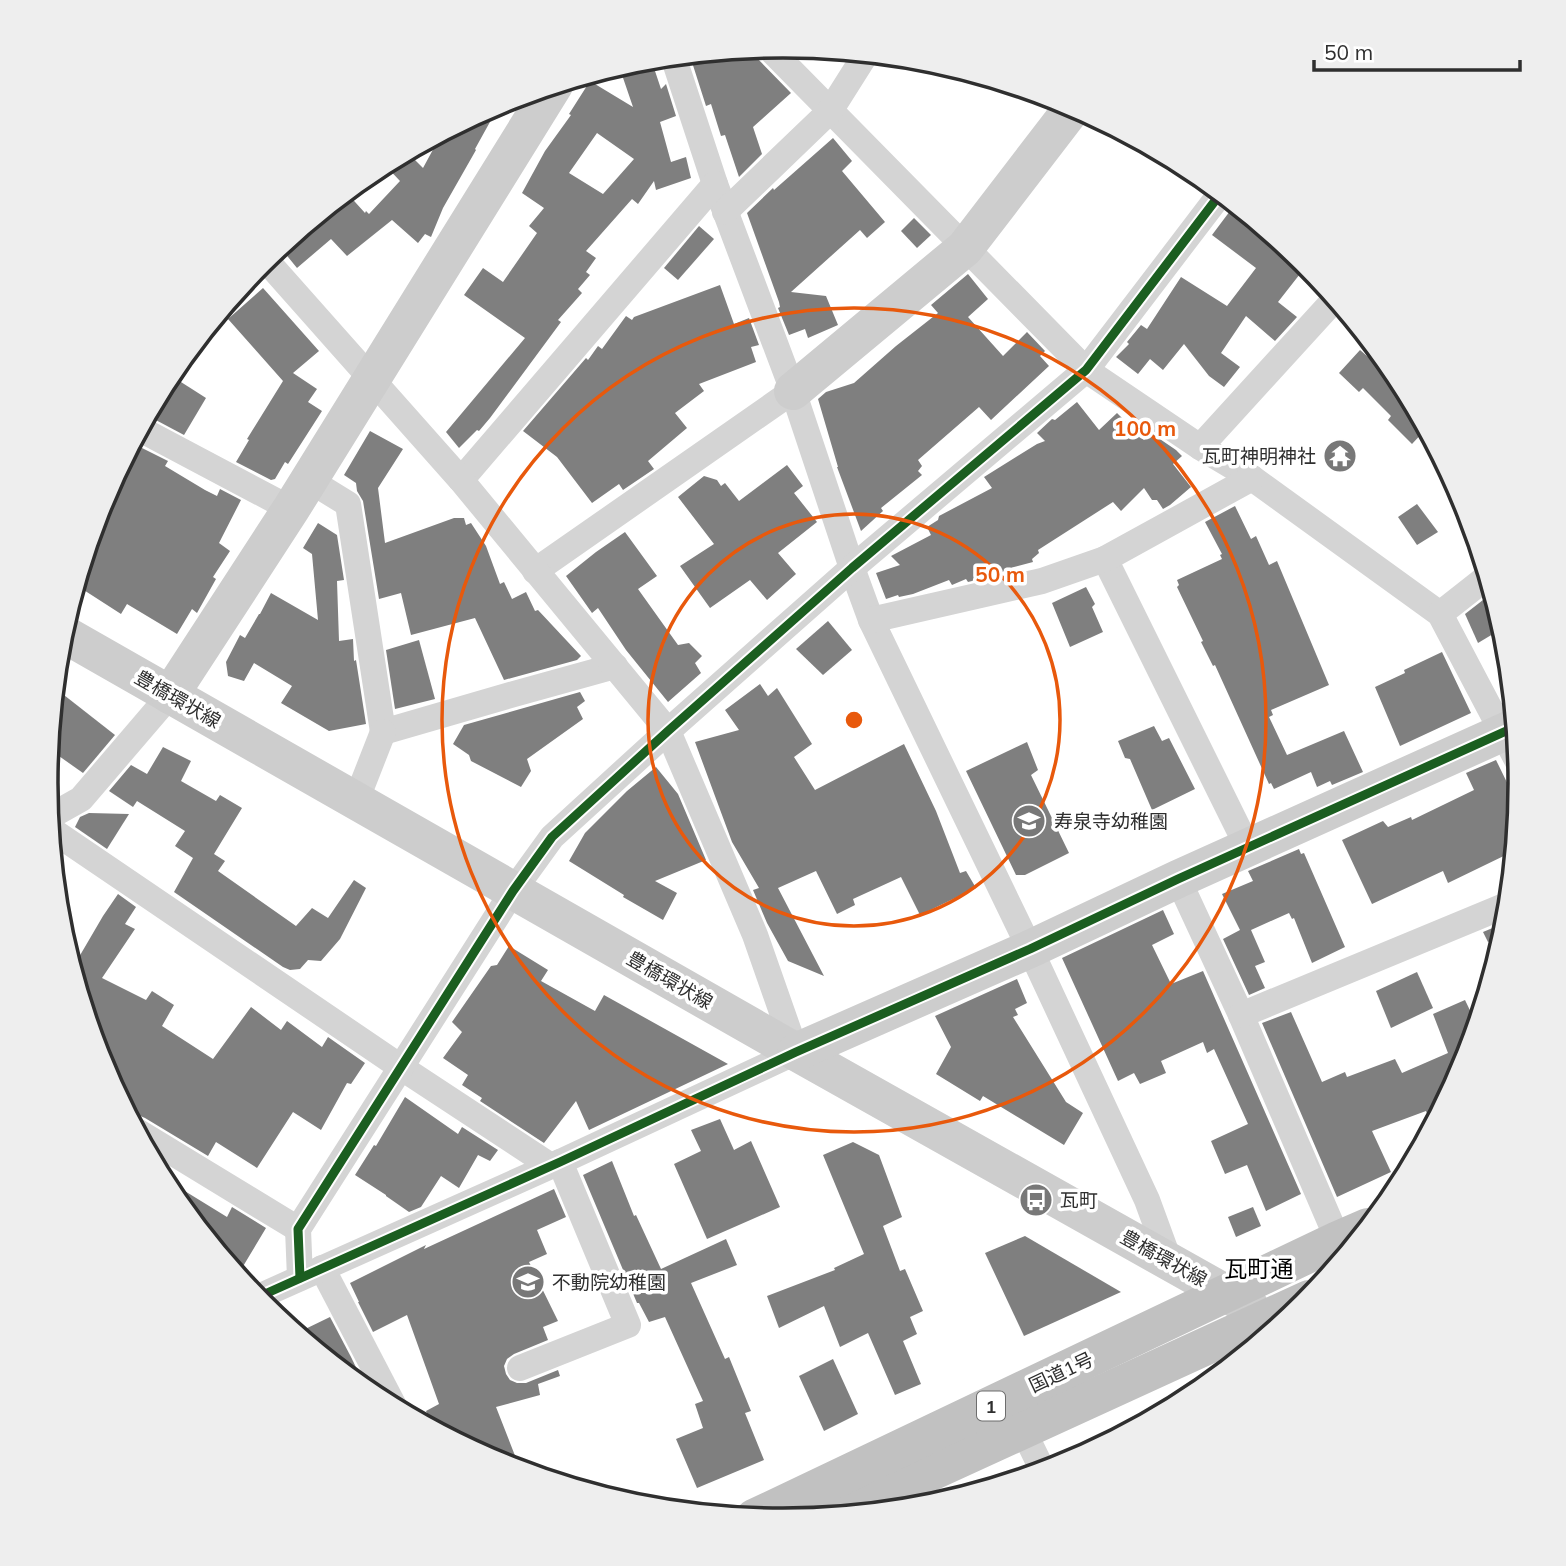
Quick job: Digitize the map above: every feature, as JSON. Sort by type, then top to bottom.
[{"type":"highway","name":"国道1号","points":[[775,1508],[1350,1234]]},
{"type":"highway","name":"国道1号","points":[[862,1504],[1265,1324]]},
{"type":"street","points":[[779,58],[1086,370],[1200,447],[1252,478],[1440,614],[1507,731]]},
{"type":"street","points":[[725,212],[830,111],[861,62]]},
{"type":"street","points":[[676,66],[715,184],[793,391],[872,620],[1147,1200],[1169,1260]]},
{"type":"street","points":[[59,812],[81,799],[170,695],[300,494],[546,97]]},
{"type":"street","points":[[535,571],[793,391],[965,248],[1066,115]]},
{"type":"street","points":[[461,480],[715,184]]},
{"type":"street","points":[[298,1229],[513,891],[552,837],[852,568],[1086,370],[1215,201]]},
{"type":"street","points":[[273,268],[461,480],[668,731],[754,935],[796,1052]]},
{"type":"street","points":[[1200,447],[1329,306]]},
{"type":"street","points":[[148,432],[300,494],[348,504],[383,732],[356,801]]},
{"type":"street","points":[[872,620],[1042,581],[1105,559],[1252,478]]},
{"type":"street","points":[[1105,559],[1248,848]]},
{"type":"street","points":[[1440,614],[1480,583]]},
{"type":"street","name":"豊橋環状線","points":[[73,639],[796,1052],[1272,1318]]},
{"type":"street","points":[[383,732],[615,666]]},
{"type":"street","points":[[267,1293],[796,1052],[1030,949],[1178,879],[1507,743]]},
{"type":"street","points":[[60,835],[402,1068],[555,1164],[628,1325],[520,1368]]},
{"type":"street","points":[[1178,879],[1241,1015],[1352,1232]]},
{"type":"street","points":[[1241,1015],[1497,909]]},
{"type":"street","points":[[152,1140],[298,1229],[311,1273],[382,1387]]},
{"type":"street","points":[[1023,1430],[1038,1462]]},
{"type":"building","points":[[758,59],[791,93],[753,127],[762,154],[739,177],[725,135],[721,136],[711,104],[706,106],[692,64]]},
{"type":"building","points":[[655,70],[661,89],[666,84],[676,116],[660,122],[671,162],[686,157],[691,178],[656,190],[654,181],[638,204],[632,199],[586,251],[596,258],[586,272],[590,275],[578,289],[582,293],[558,320],[561,322],[490,418],[459,448],[446,432],[525,338],[464,295],[483,268],[503,282],[537,233],[529,226],[544,208],[522,193],[545,151],[571,115],[569,114],[588,84],[593,83],[633,107],[622,76]],"holes":[[[597,133],[634,159],[603,194],[569,173]]]},
{"type":"building","points":[[491,119],[443,208],[431,237],[425,234],[418,243],[392,220],[347,256],[331,239],[297,268],[286,255],[353,200],[369,214],[400,181],[392,172],[414,159],[423,168],[434,148]]},
{"type":"building","points":[[833,138],[852,161],[842,171],[885,222],[867,238],[860,230],[791,292],[826,296],[838,325],[808,338],[805,329],[789,335],[747,213]]},
{"type":"building","points":[[1229,212],[1296,270],[1300,274],[1278,302],[1297,317],[1275,341],[1246,316],[1221,353],[1240,367],[1224,387],[1209,376],[1184,344],[1163,370],[1150,359],[1138,374],[1116,357],[1129,344],[1127,342],[1141,325],[1147,329],[1181,277],[1227,306],[1256,268],[1212,235]]},
{"type":"building","points":[[914,218],[931,235],[917,248],[901,231]]},
{"type":"building","points":[[699,226],[714,239],[678,280],[664,268]]},
{"type":"building","points":[[968,274],[988,299],[968,317],[1003,356],[1027,332],[1045,351],[1040,356],[1049,366],[991,420],[979,407],[918,460],[922,466],[918,471],[922,475],[881,508],[883,511],[861,531],[837,467],[818,399],[826,392],[854,383],[938,313],[931,305]]},
{"type":"building","points":[[720,285],[734,324],[749,318],[759,345],[751,347],[756,362],[699,384],[704,391],[675,413],[687,428],[648,461],[654,469],[623,490],[619,484],[592,503],[557,457],[523,431],[586,358],[588,360],[598,346],[602,349],[626,316],[632,320]]},
{"type":"building","points":[[263,288],[319,351],[293,373],[317,389],[308,402],[322,411],[288,464],[285,462],[275,479],[271,480],[236,462],[283,381],[228,319]]},
{"type":"building","points":[[1360,350],[1372,360],[1386,380],[1419,436],[1412,444],[1388,420],[1391,416],[1363,388],[1359,392],[1339,373]]},
{"type":"building","points":[[179,381],[206,398],[184,435],[155,420]]},
{"type":"building","points":[[1077,402],[1099,430],[1117,413],[1144,440],[1151,433],[1176,450],[1182,456],[1173,464],[1191,487],[1163,509],[1157,500],[1152,500],[1144,488],[1121,511],[1113,502],[1038,550],[1033,562],[997,574],[996,571],[976,580],[968,582],[966,579],[952,585],[949,580],[913,594],[886,599],[876,573],[900,565],[891,556],[931,535],[927,527],[938,520],[939,516],[992,488],[984,477],[1045,441],[1037,433]]},
{"type":"building","points":[[370,431],[403,449],[378,488],[385,543],[454,518],[464,518],[466,525],[471,523],[486,546],[500,584],[504,582],[512,599],[526,592],[535,611],[538,610],[581,656],[577,660],[504,680],[475,618],[411,635],[401,593],[379,599],[363,501],[356,483],[344,475]]},
{"type":"building","points":[[141,447],[168,461],[165,466],[205,490],[217,496],[220,489],[241,500],[219,543],[230,551],[213,577],[216,579],[197,613],[192,609],[177,634],[127,604],[121,614],[84,590],[111,512]]},
{"type":"building","points":[[787,465],[803,486],[794,493],[817,522],[778,553],[796,574],[767,600],[750,580],[710,608],[680,566],[714,544],[678,497],[704,476],[717,480],[721,486],[725,483],[739,501]]},
{"type":"building","points":[[1417,504],[1438,532],[1417,545],[1398,517]]},
{"type":"building","points":[[1235,506],[1251,539],[1256,536],[1269,565],[1277,561],[1329,685],[1271,710],[1273,715],[1269,717],[1287,755],[1344,731],[1363,772],[1332,785],[1330,781],[1317,787],[1311,772],[1274,789],[1271,783],[1269,784],[1177,587],[1177,580],[1222,559],[1205,522]]},
{"type":"building","points":[[318,523],[337,535],[344,580],[337,581],[339,641],[353,639],[354,661],[356,660],[366,724],[329,731],[281,703],[292,686],[254,663],[244,681],[228,676],[226,662],[240,635],[245,638],[271,593],[318,620],[312,554],[303,548]]},
{"type":"building","points":[[625,532],[657,576],[638,589],[678,645],[689,643],[702,656],[695,663],[701,673],[668,702],[626,650],[598,608],[592,613],[566,576]]},
{"type":"building","points":[[1086,587],[1095,604],[1092,607],[1103,632],[1070,647],[1052,603]]},
{"type":"building","points":[[1485,599],[1492,634],[1478,643],[1465,614]]},
{"type":"building","points":[[828,621],[852,650],[823,675],[796,649]]},
{"type":"building","points":[[419,640],[435,699],[395,709],[386,650]]},
{"type":"building","points":[[1442,652],[1471,713],[1400,746],[1375,687]]},
{"type":"building","points":[[760,684],[768,696],[777,688],[812,744],[794,757],[815,790],[904,744],[936,811],[960,873],[966,871],[976,888],[920,915],[901,877],[853,899],[855,905],[837,914],[816,871],[778,888],[824,976],[788,961],[767,923],[753,890],[759,888],[732,842],[695,742],[739,730],[725,710]]},
{"type":"building","points":[[580,692],[585,701],[577,707],[583,719],[527,759],[531,771],[521,787],[471,761],[469,755],[453,744],[464,725]]},
{"type":"building","points":[[63,695],[115,735],[83,773],[59,756]]},
{"type":"building","points":[[1154,726],[1162,741],[1169,738],[1195,789],[1152,810],[1130,759],[1125,758],[1118,741]]},
{"type":"building","points":[[1027,742],[1038,770],[1031,775],[1069,853],[1025,875],[1016,875],[966,771]]},
{"type":"building","points":[[163,747],[191,761],[181,781],[216,801],[220,795],[242,808],[214,854],[225,861],[218,871],[296,926],[312,908],[328,918],[354,880],[366,888],[340,939],[321,961],[308,960],[300,969],[290,970],[283,967],[174,892],[193,858],[175,846],[185,831],[137,801],[133,807],[109,791],[131,765],[147,774]]},
{"type":"building","points":[[1496,760],[1508,784],[1504,856],[1448,883],[1443,871],[1372,904],[1342,840],[1383,821],[1388,827],[1411,817],[1412,820],[1474,790],[1466,773]]},
{"type":"building","points":[[656,767],[678,794],[706,860],[655,881],[677,893],[663,920],[569,861],[585,833],[627,791]]},
{"type":"building","points":[[89,813],[129,814],[107,849],[75,827],[80,817]]},
{"type":"building","points":[[1299,849],[1301,854],[1304,853],[1345,947],[1312,963],[1294,918],[1292,919],[1289,913],[1251,930],[1265,962],[1255,966],[1265,988],[1249,995],[1223,939],[1240,930],[1222,894],[1253,881],[1248,871]]},
{"type":"building","points":[[118,894],[136,907],[125,924],[135,929],[102,978],[146,1000],[152,991],[174,1005],[162,1026],[213,1059],[251,1007],[281,1030],[287,1021],[322,1047],[328,1037],[365,1063],[351,1084],[347,1083],[321,1130],[293,1112],[257,1168],[216,1142],[208,1156],[139,1115],[113,1061],[96,1016],[79,957]]},
{"type":"building","points":[[1163,910],[1174,934],[1152,945],[1171,984],[1203,971],[1301,1194],[1266,1211],[1247,1165],[1225,1174],[1211,1141],[1248,1124],[1214,1049],[1207,1053],[1203,1042],[1161,1061],[1166,1073],[1140,1084],[1134,1073],[1118,1081],[1062,958]]},
{"type":"building","points":[[1493,928],[1490,941],[1488,942],[1483,932]]},
{"type":"building","points":[[509,946],[548,970],[541,981],[595,1011],[604,995],[728,1064],[589,1130],[576,1101],[544,1143],[480,1101],[482,1098],[462,1085],[468,1075],[443,1058],[462,1032],[452,1022],[491,966],[497,965]]},
{"type":"building","points":[[1417,972],[1433,1008],[1391,1028],[1376,991]]},
{"type":"building","points":[[1017,979],[1027,1003],[1015,1009],[1018,1015],[1013,1017],[1066,1102],[1083,1113],[1064,1145],[983,1096],[980,1101],[936,1074],[951,1047],[935,1016]]},
{"type":"building","points":[[1465,1000],[1471,1013],[1453,1061],[1427,1115],[1426,1111],[1372,1131],[1391,1172],[1337,1197],[1262,1023],[1291,1012],[1322,1082],[1345,1072],[1347,1077],[1395,1059],[1402,1073],[1448,1053],[1433,1014]]},
{"type":"building","points":[[405,1097],[458,1134],[462,1127],[498,1150],[490,1161],[478,1155],[459,1188],[441,1176],[421,1207],[409,1212],[355,1175]]},
{"type":"building","points":[[720,1119],[734,1150],[751,1141],[780,1207],[707,1239],[674,1164],[701,1151],[691,1130]]},
{"type":"building","points":[[853,1142],[879,1155],[902,1217],[883,1226],[900,1271],[905,1269],[923,1311],[910,1317],[917,1334],[903,1341],[921,1384],[895,1395],[868,1333],[840,1347],[824,1306],[779,1328],[767,1296],[835,1270],[834,1268],[864,1254],[823,1155]]},
{"type":"building","points":[[612,1161],[634,1216],[636,1215],[661,1269],[726,1239],[737,1265],[691,1283],[725,1359],[729,1357],[751,1411],[745,1413],[764,1460],[697,1488],[676,1439],[703,1428],[695,1404],[703,1401],[665,1317],[649,1322],[637,1303],[583,1175]]},
{"type":"building","points":[[554,1189],[566,1217],[537,1230],[547,1254],[529,1262],[558,1321],[543,1327],[548,1340],[514,1354],[507,1359],[504,1366],[510,1380],[517,1383],[526,1383],[558,1370],[560,1376],[538,1384],[540,1395],[496,1407],[516,1457],[428,1415],[426,1411],[439,1404],[407,1315],[373,1332],[358,1302],[350,1283],[426,1245],[424,1249]]},
{"type":"building","points":[[183,1190],[227,1217],[232,1207],[266,1228],[243,1266]]},
{"type":"building","points":[[1253,1207],[1261,1226],[1236,1237],[1228,1217]]},
{"type":"building","points":[[1025,1236],[1121,1292],[1024,1336],[985,1253]]},
{"type":"building","points":[[330,1317],[357,1370],[341,1358],[306,1329]]},
{"type":"building","points":[[833,1359],[858,1414],[824,1431],[799,1376]]},
{"type":"cycle path","points":[[300,1278],[298,1229],[513,891],[552,837],[852,568],[1086,370],[1215,201]]},
{"type":"cycle path","points":[[267,1293],[1506,731]]},
{"type":"place","name":"瓦町神明神社","points":[[1340,456]]},
{"type":"place","name":"寿泉寺幼稚園","points":[[1029,821]]},
{"type":"place","name":"瓦町","points":[[1036,1200]]},
{"type":"place","name":"不動院幼稚園","points":[[528,1282]]},
{"type":"district","name":"瓦町通","points":[[1259,1268]]}]
